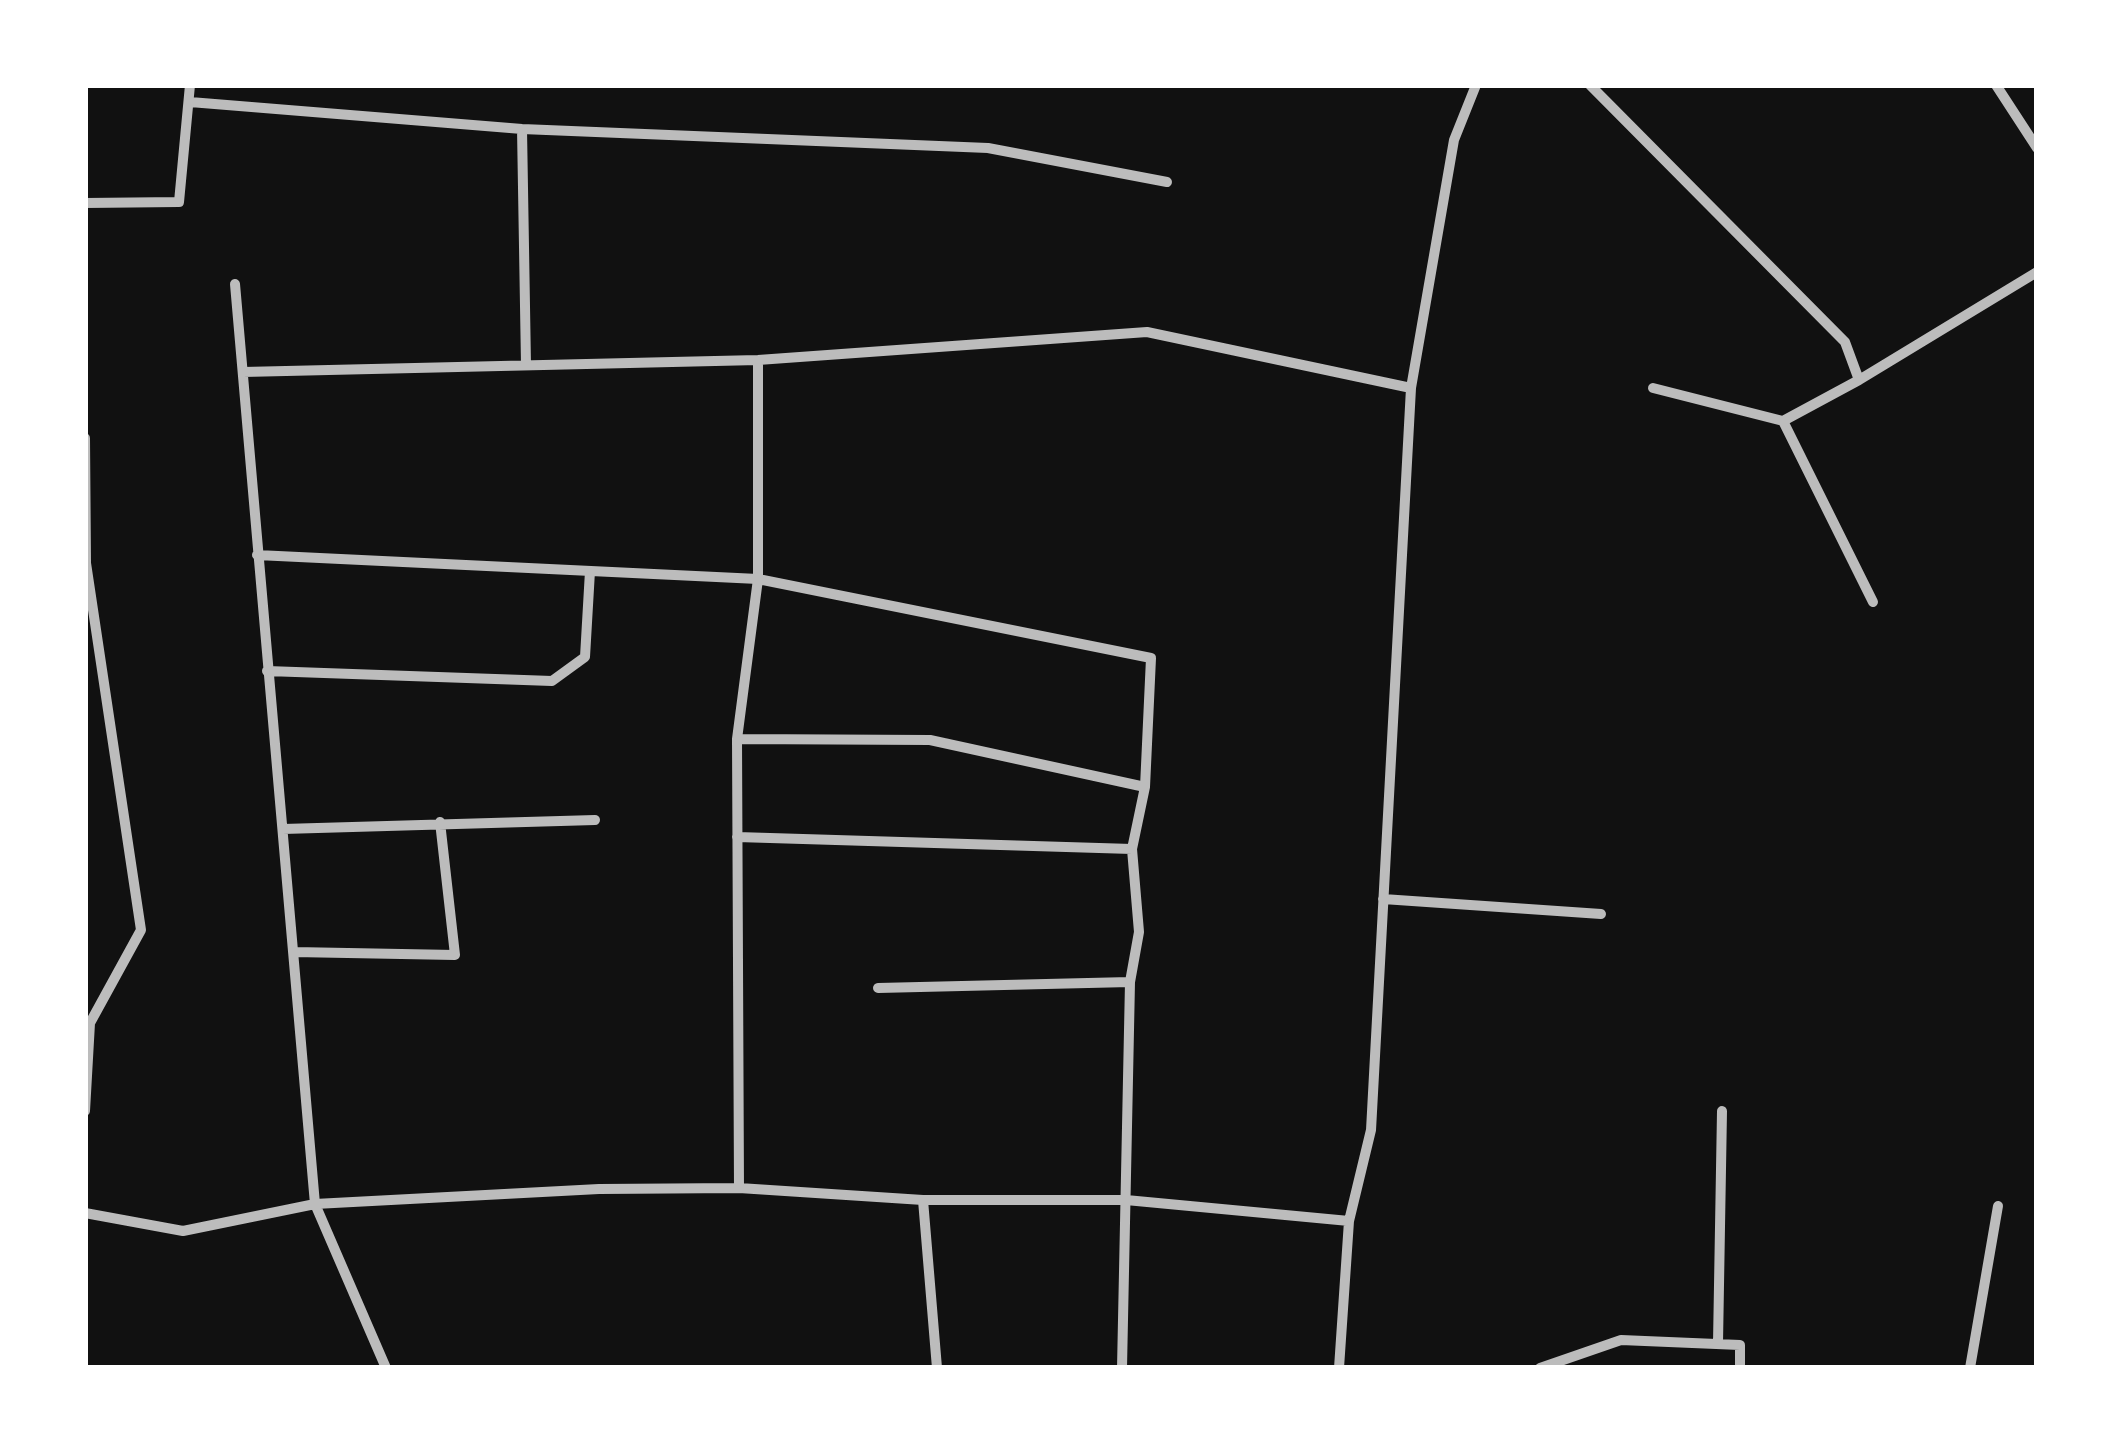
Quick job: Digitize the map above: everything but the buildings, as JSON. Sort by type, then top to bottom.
[{"type":"street","points":[[85,202],[179,202],[190,85]]},
{"type":"street","points":[[1339,1368],[1349,1222],[1371,1130],[1411,388],[1454,140],[1476,85]]},
{"type":"street","points":[[1590,85],[1844,342],[1859,380]]},
{"type":"street","points":[[1996,85],[2037,148]]},
{"type":"street","points":[[190,102],[522,129],[988,148],[1167,182]]},
{"type":"street","points":[[522,129],[526,365]]},
{"type":"street","points":[[1653,388],[1783,421],[1859,380],[2037,272]]},
{"type":"street","points":[[235,284],[315,1204],[386,1368]]},
{"type":"street","points":[[243,372],[758,360],[1147,332],[1411,388]]},
{"type":"street","points":[[740,1188],[737,738],[758,579],[758,360]]},
{"type":"street","points":[[1783,421],[1873,602]]},
{"type":"street","points":[[85,438],[86,564],[141,930],[90,1023],[85,1112]]},
{"type":"street","points":[[256,555],[758,579],[1151,658],[1145,787],[1132,849],[1140,932],[1130,982],[1122,1368]]},
{"type":"street","points":[[267,671],[552,682],[584,657],[590,571]]},
{"type":"street","points":[[737,738],[930,740],[1145,787]]},
{"type":"street","points":[[283,829],[595,820]]},
{"type":"street","points":[[294,952],[454,954],[440,822]]},
{"type":"street","points":[[737,836],[1132,849]]},
{"type":"street","points":[[1383,899],[1601,914]]},
{"type":"street","points":[[878,988],[1130,982]]},
{"type":"street","points":[[1718,1342],[1722,1110]]},
{"type":"street","points":[[85,1212],[183,1232],[315,1204],[599,1189],[740,1188],[922,1200],[1126,1200],[1349,1222]]},
{"type":"street","points":[[922,1200],[937,1368]]},
{"type":"street","points":[[1970,1368],[1998,1206]]},
{"type":"street","points":[[1540,1368],[1565,1364],[1621,1340],[1740,1345],[1740,1368]]}]
